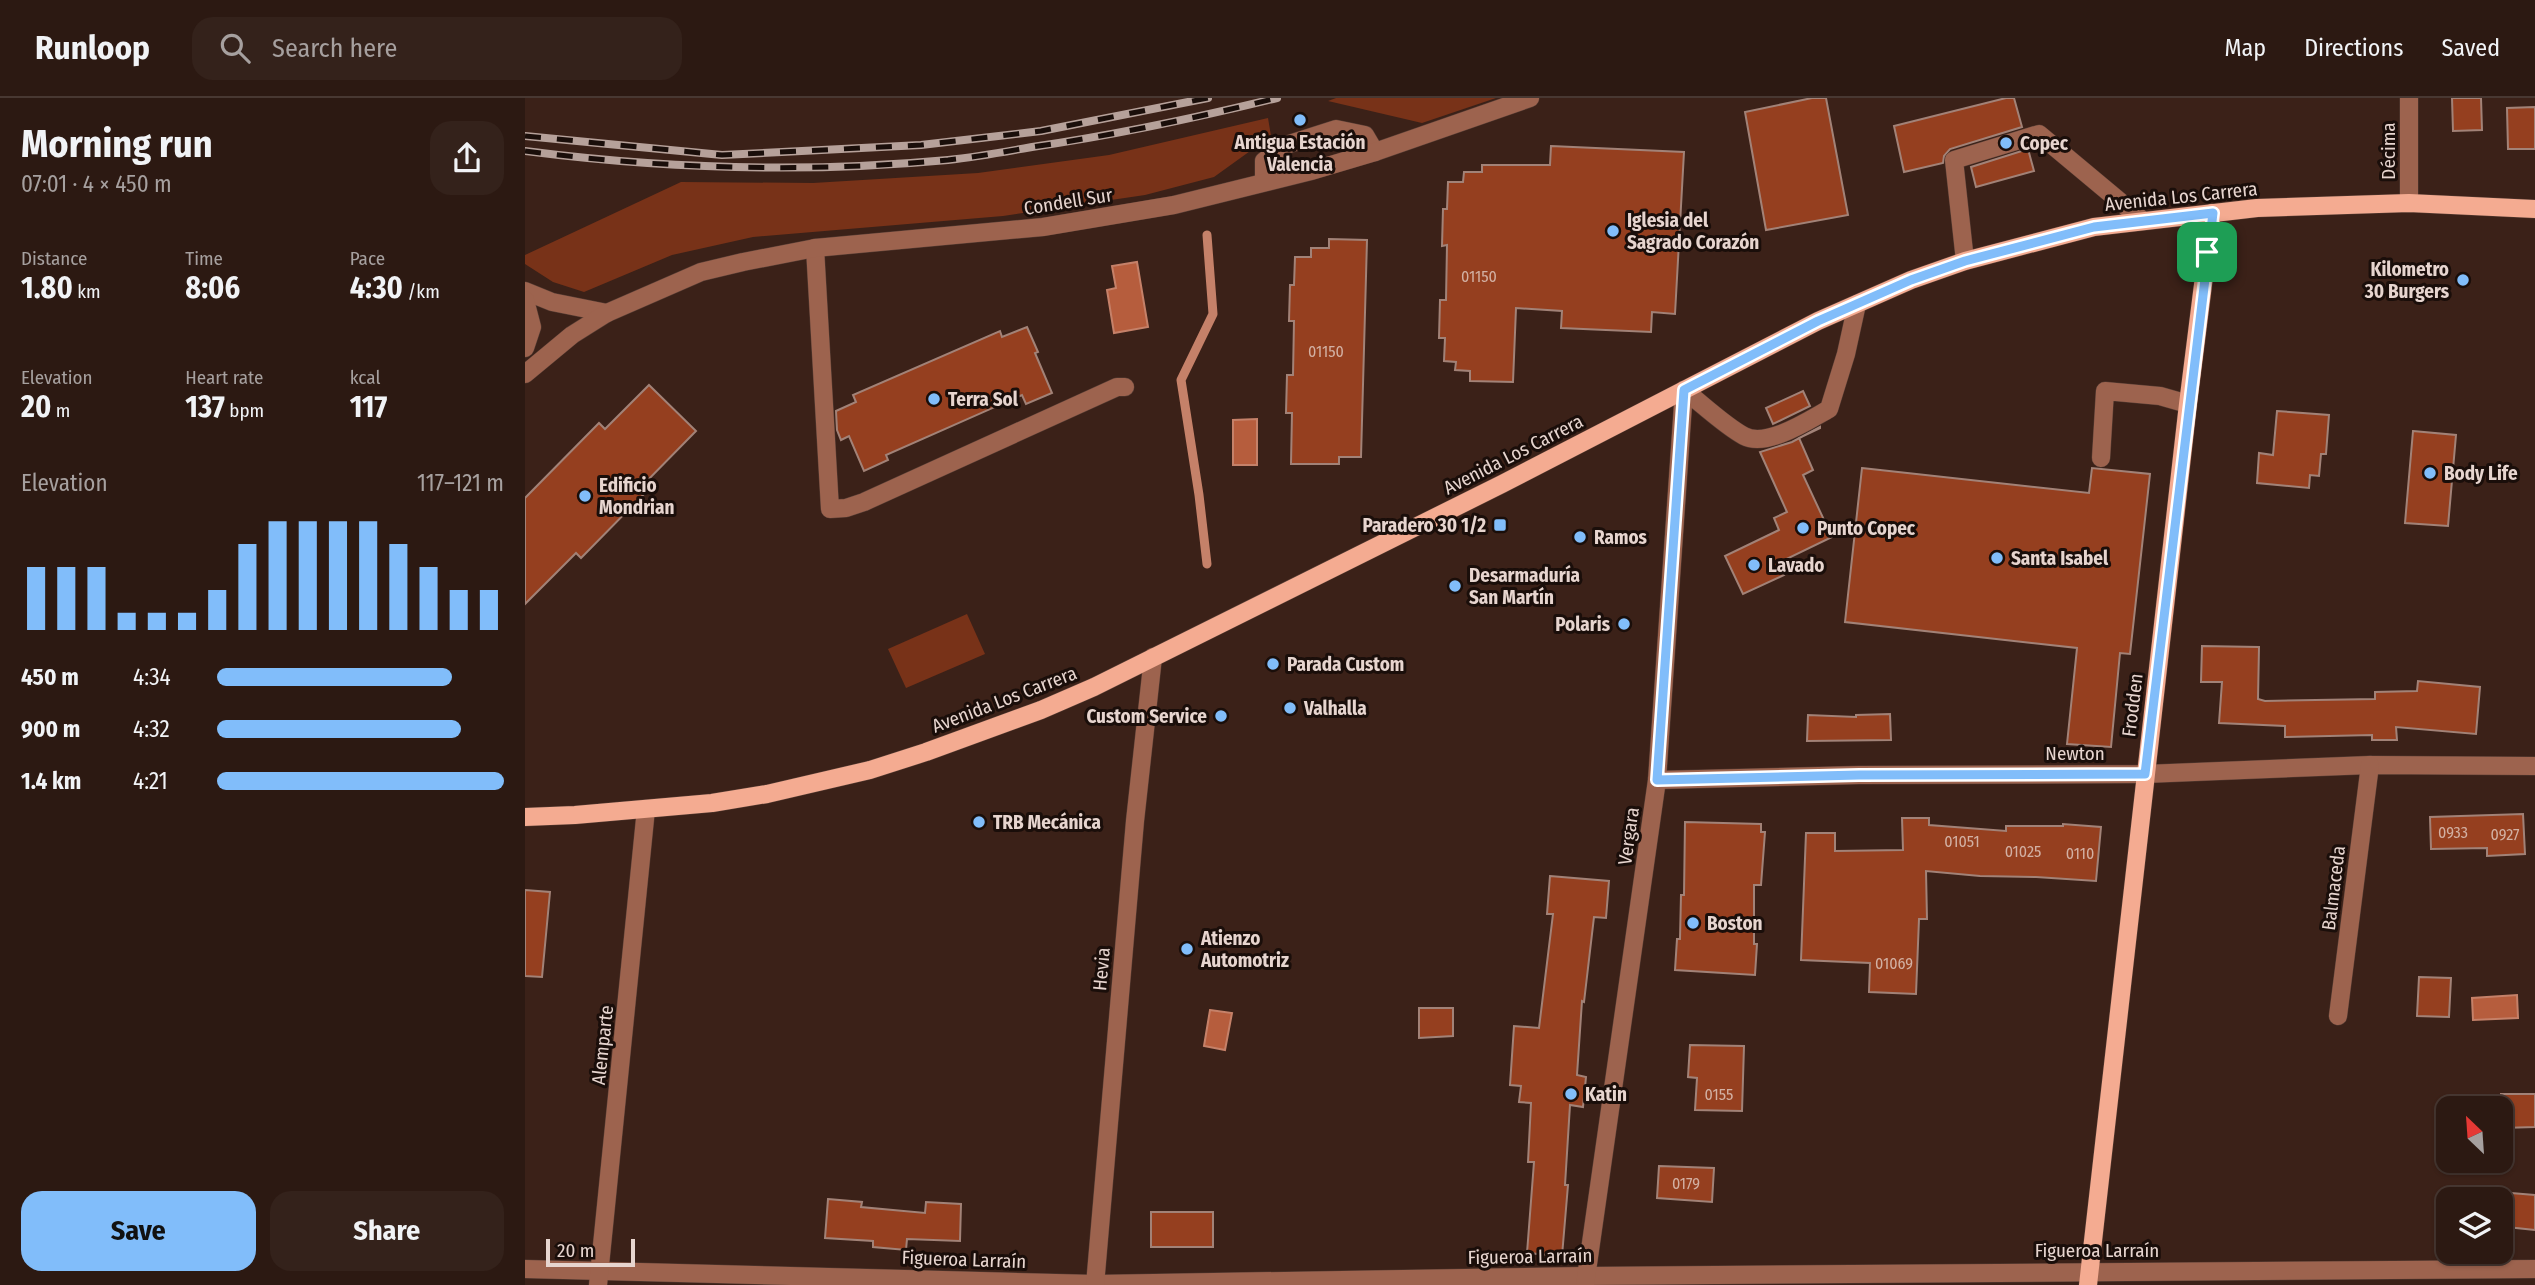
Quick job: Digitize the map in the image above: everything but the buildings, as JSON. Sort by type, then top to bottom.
[{"type":"main road","name":"Avenida Los Carrera","points":[[525,817],[712,803],[870,770],[1041,710],[1502,484],[1818,321],[1911,280],[1965,261],[2094,227],[2257,208],[2410,203],[2535,209]]},
{"type":"main road","name":"Frodden","points":[[2089,1278],[2188,404],[2213,213]]},
{"type":"street","name":"Condell Sur","points":[[525,374],[572,335],[607,313],[701,272],[743,261],[815,248],[1043,227],[1174,205],[1375,152],[1531,98]]},
{"type":"street","name":"Décima","points":[[2409,98],[2410,203]]},
{"type":"street","points":[[1264,181],[1264,161],[1286,145],[1336,129],[1365,135],[1375,152]]},
{"type":"street","points":[[1965,261],[1954,160],[2039,134],[2142,220]]},
{"type":"street","points":[[815,248],[830,509],[846,508],[864,502],[1117,387],[1125,387]]},
{"type":"street","points":[[525,292],[570,307],[607,313]]},
{"type":"street","points":[[525,300],[532,327],[525,348]]},
{"type":"street","points":[[1684,390],[1745,437],[1759,439],[1789,431],[1829,409],[1846,354],[1857,304]]},
{"type":"street","name":"Vergara","points":[[1586,1280],[1657,780],[1684,390]]},
{"type":"street","points":[[2101,458],[2105,391],[2160,396],[2188,404]]},
{"type":"street","name":"Hevia","points":[[1095,1284],[1135,821],[1153,657]]},
{"type":"street","name":"Newton","points":[[1657,780],[1859,775],[2145,774],[2370,765],[2535,766]]},
{"type":"street","name":"Balmaceda","points":[[2338,1016],[2370,765]]},
{"type":"street","name":"Alemparte","points":[[599,1278],[646,809]]},
{"type":"street","name":"Figueroa Larraín","points":[[525,1269],[599,1278],[1095,1284],[2089,1278],[2535,1269]]},
{"type":"shaded area","points":[[1336,98],[1496,98],[1422,123],[1328,101]]},
{"type":"shaded area","points":[[1268,118],[1271,136],[1214,177],[1145,195],[1003,216],[753,237],[672,255],[584,292],[553,282],[525,264],[525,255],[681,182],[813,183],[978,173],[1109,155]]},
{"type":"shaded area","points":[[1137,262],[1148,327],[1114,333],[1107,290],[1116,288],[1112,266]]},
{"type":"shaded area","points":[[1257,419],[1257,465],[1233,465],[1233,420]]},
{"type":"shaded area","points":[[967,614],[985,654],[906,688],[888,649]]},
{"type":"shaded area","points":[[2517,995],[2518,1018],[2473,1020],[2472,998]]},
{"type":"shaded area","points":[[1210,1010],[1232,1013],[1225,1050],[1204,1046]]},
{"type":"waterway","points":[[1207,235],[1213,314],[1181,380],[1207,564]]},
{"type":"railway","points":[[525,136],[722,155],[921,145],[1041,131],[1208,98]]},
{"type":"railway","points":[[525,151],[631,162],[737,167],[895,164],[948,160],[1094,137],[1277,98]]},
{"type":"place","name":"Antigua Estación Valencia","points":[[1300,120]]},
{"type":"place","name":"Copec","points":[[2006,143]]},
{"type":"place","name":"Iglesia del Sagrado Corazón","points":[[1613,231]]},
{"type":"place","name":"Kilometro 30 Burgers","points":[[2463,280]]},
{"type":"place","name":"Terra Sol","points":[[934,399]]},
{"type":"place","name":"Body Life","points":[[2430,473]]},
{"type":"place","name":"Edificio Mondrian","points":[[585,496]]},
{"type":"place","name":"Paradero 30 1/2","points":[[1500,525]]},
{"type":"place","name":"Punto Copec","points":[[1803,528]]},
{"type":"place","name":"Ramos","points":[[1580,537]]},
{"type":"place","name":"Santa Isabel","points":[[1997,558]]},
{"type":"place","name":"Lavado","points":[[1754,565]]},
{"type":"place","name":"Desarmaduría San Martín","points":[[1455,586]]},
{"type":"place","name":"Polaris","points":[[1624,624]]},
{"type":"place","name":"Parada Custom","points":[[1273,664]]},
{"type":"place","name":"Valhalla","points":[[1290,708]]},
{"type":"place","name":"Custom Service","points":[[1221,716]]},
{"type":"place","name":"TRB Mecánica","points":[[979,822]]},
{"type":"place","name":"Boston","points":[[1693,923]]},
{"type":"place","name":"Atienzo Automotriz","points":[[1187,949]]},
{"type":"place","name":"Katin","points":[[1571,1094]]},
{"type":"route","points":[[2213,213],[2207,252],[2145,774],[1859,775],[1657,780],[1684,390],[1818,321],[1911,280],[2027,243],[2094,227],[2213,213]]}]
